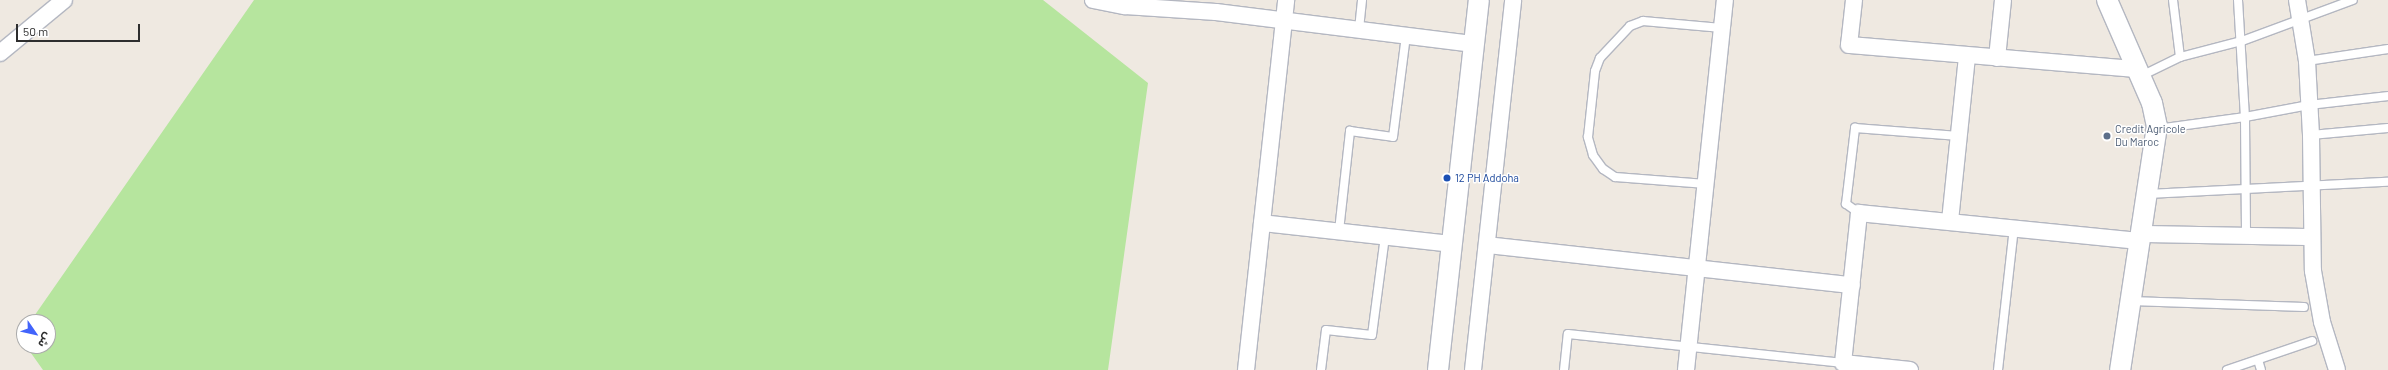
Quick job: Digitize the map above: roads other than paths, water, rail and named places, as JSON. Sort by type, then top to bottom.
[{"type":"street","points":[[0,53],[64,0]]},
{"type":"street","points":[[1093,0],[1125,6],[1216,12],[1474,44]]},
{"type":"street","points":[[1246,370],[1286,0]]},
{"type":"street","points":[[1438,370],[1479,0]]},
{"type":"street","points":[[1473,370],[1513,0]]},
{"type":"street","points":[[1686,370],[1725,0]]},
{"type":"street","points":[[1854,0],[1849,45],[2139,72]]},
{"type":"street","points":[[1997,58],[2003,0]]},
{"type":"street","points":[[2107,0],[2139,72],[2156,115],[2156,129],[2147,194],[2120,370]]},
{"type":"street","points":[[2297,0],[2307,61],[2313,186],[2313,271],[2319,307],[2337,370]]},
{"type":"street","points":[[1950,221],[1967,56]]},
{"type":"street","points":[[1910,370],[1843,363],[1859,213],[2014,228],[2140,237],[2312,237]]},
{"type":"street","points":[[1262,223],[1452,244]]},
{"type":"street","points":[[1487,245],[1852,285]]},
{"type":"lane","points":[[1358,30],[1362,0]]},
{"type":"lane","points":[[2173,0],[2180,57]]},
{"type":"lane","points":[[2238,0],[2242,41],[2245,117],[2246,236]]},
{"type":"lane","points":[[2139,72],[2180,57],[2242,41],[2353,0]]},
{"type":"lane","points":[[1706,184],[1615,177],[1603,169],[1593,155],[1588,137],[1596,71],[1600,58],[1630,26],[1643,21],[1722,28]]},
{"type":"lane","points":[[1339,231],[1350,131],[1393,137],[1406,36]]},
{"type":"lane","points":[[2307,61],[2388,49]]},
{"type":"lane","points":[[2156,129],[2245,117],[2309,105],[2388,96]]},
{"type":"lane","points":[[1859,213],[1846,204],[1855,128],[1959,136]]},
{"type":"lane","points":[[2311,135],[2388,128]]},
{"type":"lane","points":[[2147,194],[2388,182]]},
{"type":"lane","points":[[1998,370],[2014,228]]},
{"type":"lane","points":[[1321,370],[1326,330],[1372,335],[1386,236]]},
{"type":"lane","points":[[2131,301],[2304,307]]},
{"type":"lane","points":[[1564,370],[1568,334],[1843,363]]},
{"type":"lane","points":[[2227,370],[2312,341]]},
{"type":"lane","points":[[2258,360],[2261,370]]},
{"type":"place","name":"Credit Agricole Du Maroc","points":[[2107,136]]},
{"type":"place","name":"12 PH Addoha","points":[[1447,178]]}]
